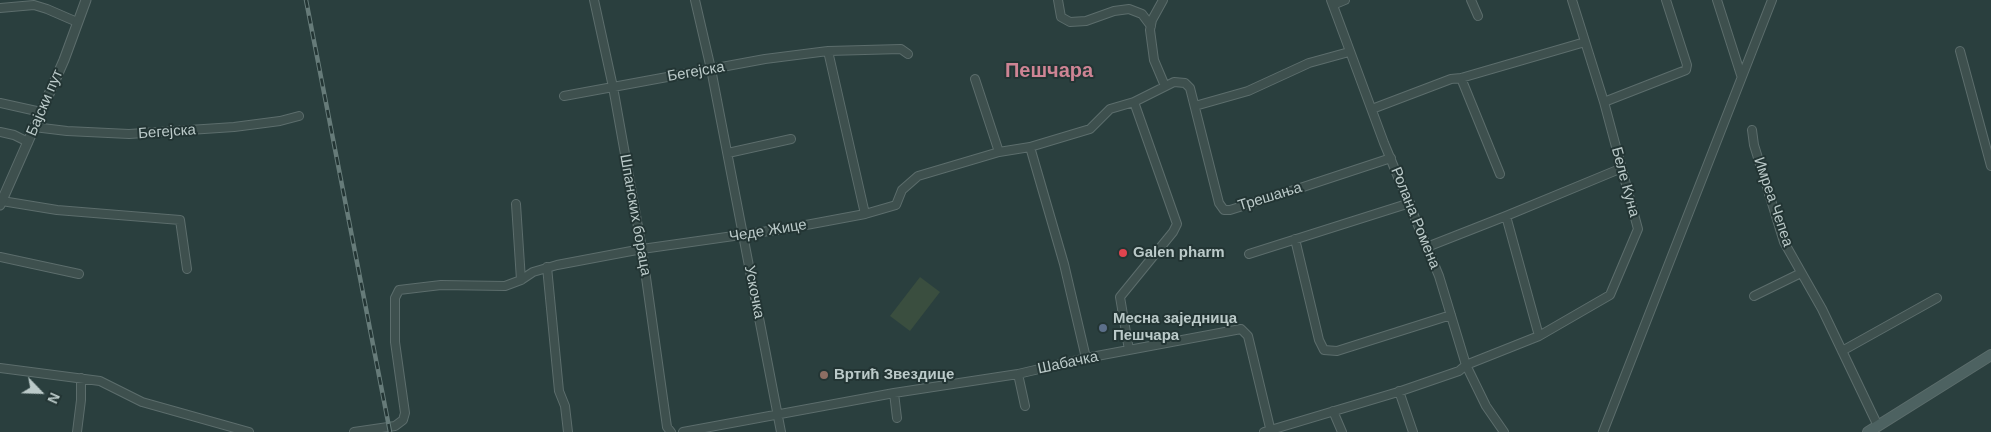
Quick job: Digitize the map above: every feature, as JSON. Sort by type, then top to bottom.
[{"type":"main road","points":[[1868,432],[1991,355]]},
{"type":"street","name":"Бајски пут","points":[[1,203],[64,60],[86,0]]},
{"type":"street","name":"Шпанских бораца","points":[[594,0],[642,249],[667,427],[670,432]]},
{"type":"street","name":"Ускочка","points":[[694,0],[711,69],[728,153],[780,432]]},
{"type":"street","points":[[1058,0],[1061,18],[1070,22],[1086,21],[1124,8],[1139,12],[1151,26]]},
{"type":"street","points":[[1163,0],[1151,26],[1154,60],[1165,86]]},
{"type":"street","points":[[1332,2],[1345,0]]},
{"type":"street","points":[[1471,0],[1478,16]]},
{"type":"street","name":"Беле Куна","points":[[1269,432],[1459,371],[1466,366],[1540,336],[1610,295],[1638,229],[1604,102],[1572,0]]},
{"type":"street","points":[[1604,102],[1686,70],[1687,65],[1666,0]]},
{"type":"street","points":[[1717,0],[1742,75]]},
{"type":"street","points":[[1603,432],[1772,0]]},
{"type":"street","name":"Ролана Ромена","points":[[1332,2],[1349,52],[1439,276],[1466,366],[1486,406],[1504,432]]},
{"type":"street","points":[[0,8],[34,5],[47,8],[77,22]]},
{"type":"street","points":[[1372,109],[1451,78],[1461,78],[1584,42]]},
{"type":"street","name":"Бегејска","points":[[564,96],[765,59],[828,51],[901,49],[908,54]]},
{"type":"street","points":[[828,51],[865,214]]},
{"type":"street","points":[[1960,51],[1991,166]]},
{"type":"street","points":[[975,79],[998,152],[1030,147],[1090,129],[1110,110],[1134,102],[1178,81],[1185,83],[1190,88],[1195,106],[1248,91],[1309,63],[1349,52]]},
{"type":"street","points":[[1461,78],[1500,174]]},
{"type":"street","points":[[1129,350],[1120,297],[1173,232],[1177,224],[1134,102]]},
{"type":"street","points":[[0,103],[41,112]]},
{"type":"street","name":"Трешања","points":[[1195,106],[1218,203],[1224,210],[1234,209],[1391,158]]},
{"type":"street","name":"Бегејска","points":[[34,127],[67,131],[129,134],[234,127],[299,116]]},
{"type":"street","name":"Имреа Чепеа","points":[[1752,130],[1754,145],[1784,242],[1822,308],[1878,426]]},
{"type":"street","points":[[0,132],[14,135],[28,142]]},
{"type":"street","points":[[728,153],[791,139]]},
{"type":"street","points":[[1030,147],[1064,264],[1086,358]]},
{"type":"street","name":"Чеде Жице","points":[[386,429],[400,424],[405,413],[396,342],[395,298],[399,290],[441,285],[505,286],[547,267],[642,249],[790,228],[865,214],[896,205],[902,190],[918,176],[998,152]]},
{"type":"street","points":[[1426,247],[1622,168]]},
{"type":"street","points":[[1,203],[57,210],[180,220],[187,269]]},
{"type":"street","points":[[1249,254],[1410,203]]},
{"type":"street","points":[[516,204],[521,280]]},
{"type":"street","points":[[1506,216],[1540,336]]},
{"type":"street","points":[[1295,239],[1319,340],[1324,350],[1337,350],[1451,315]]},
{"type":"street","points":[[0,256],[79,274]]},
{"type":"street","points":[[547,267],[559,391],[565,406],[568,432]]},
{"type":"street","points":[[1754,296],[1801,273]]},
{"type":"street","points":[[1842,351],[1937,298]]},
{"type":"street","name":"Шабачка","points":[[683,432],[778,416],[894,393],[1018,374],[1086,358],[1241,329],[1248,336],[1269,432]]},
{"type":"street","points":[[0,368],[100,381],[142,402],[249,432]]},
{"type":"street","points":[[1018,374],[1025,406]]},
{"type":"street","points":[[77,432],[81,400],[81,378]]},
{"type":"street","points":[[1399,391],[1413,432]]},
{"type":"street","points":[[894,393],[897,418]]},
{"type":"street","points":[[1333,411],[1342,432]]},
{"type":"street","points":[[354,432],[386,429]]},
{"type":"green space","points":[[920,277],[940,292],[910,331],[890,316]]},
{"type":"railway","points":[[306,0],[390,432]]},
{"type":"place","name":"Galen pharm","points":[[1123,253]]},
{"type":"place","name":"Месна заједница Пешчара","points":[[1103,328]]},
{"type":"place","name":"Вртић Звездице","points":[[824,375]]},
{"type":"district","name":"Пешчара","points":[[1049,71]]}]
